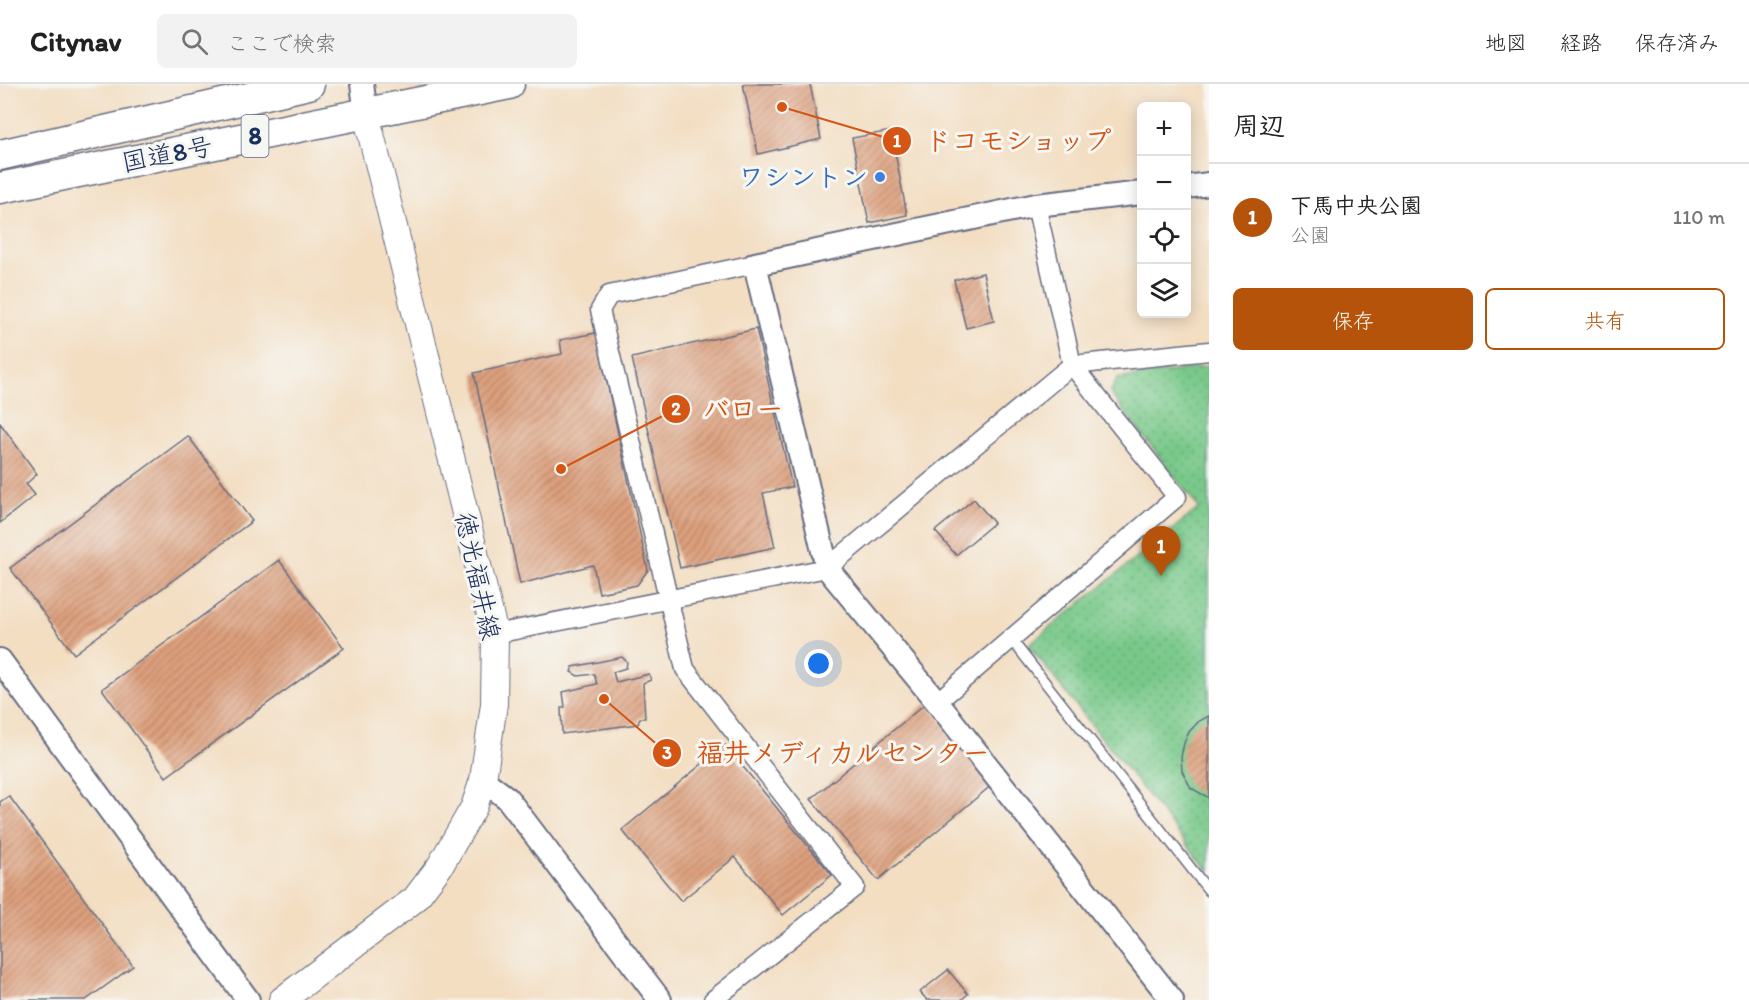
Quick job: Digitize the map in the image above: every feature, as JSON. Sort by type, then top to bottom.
[{"type":"highway","name":"国道8号","points":[[0,155],[309,84]]},
{"type":"highway","name":"国道8号","points":[[0,188],[510,84]]},
{"type":"main road","name":"徳光福井線","points":[[282,1000],[415,899],[441,866],[474,807],[483,780],[494,704],[495,634],[366,114]]},
{"type":"street","points":[[362,84],[366,114]]},
{"type":"street","points":[[1191,186],[1209,184]]},
{"type":"street","points":[[713,1000],[855,887],[685,669],[600,310],[609,295],[1036,206],[1137,194]]},
{"type":"street","points":[[937,702],[1177,497],[1072,365],[1036,206]]},
{"type":"street","points":[[755,264],[827,568],[937,702],[1172,1000]]},
{"type":"street","points":[[495,634],[827,568],[1072,365],[1209,351]]},
{"type":"street","points":[[0,660],[248,1000]]},
{"type":"street","points":[[483,780],[507,798],[660,1000]]},
{"type":"lane","points":[[1011,639],[1209,891]]},
{"type":"green space","points":[[1209,366],[1209,872],[1028,645],[1199,508],[1110,393],[1117,379]]},
{"type":"building","points":[[743,84],[810,84],[821,139],[758,154]]},
{"type":"building","name":"ワシントン","points":[[891,131],[907,215],[869,223],[852,138]]},
{"type":"building","points":[[983,273],[994,321],[966,328],[954,280]]},
{"type":"building","points":[[756,329],[792,487],[763,493],[775,547],[680,568],[632,358]]},
{"type":"building","points":[[596,333],[648,570],[637,585],[599,593],[593,565],[520,584],[474,373],[562,354],[560,340]]},
{"type":"building","points":[[0,423],[37,474],[26,484],[35,495],[0,523]]},
{"type":"building","points":[[188,436],[252,521],[74,654],[10,568]]},
{"type":"building","points":[[974,499],[994,523],[956,555],[935,531]]},
{"type":"building","points":[[279,560],[344,648],[166,777],[102,689]]},
{"type":"building","points":[[622,657],[627,662],[626,668],[613,672],[616,682],[649,674],[651,680],[643,683],[645,718],[640,718],[638,724],[562,734],[561,708],[565,707],[563,692],[597,684],[594,674],[578,676],[571,672],[573,667]]},
{"type":"building","points":[[926,703],[993,784],[878,880],[811,799]]},
{"type":"building","points":[[1209,716],[1209,798],[1191,788],[1182,771],[1181,757],[1189,732],[1199,721]]},
{"type":"building","points":[[725,745],[832,875],[783,915],[735,857],[681,901],[622,830]]},
{"type":"building","points":[[9,796],[133,966],[86,1000],[0,1000],[0,802]]},
{"type":"building","points":[[948,970],[968,994],[961,1000],[927,1000],[920,992]]},
{"type":"place","name":"ドコモショップ","points":[[782,107]]},
{"type":"place","name":"ワシントン","points":[[880,177]]},
{"type":"place","name":"バロー","points":[[561,469]]},
{"type":"place","name":"下馬中央公園","points":[[1161,576]]},
{"type":"place","name":"福井メディカルセンター","points":[[604,699]]}]
